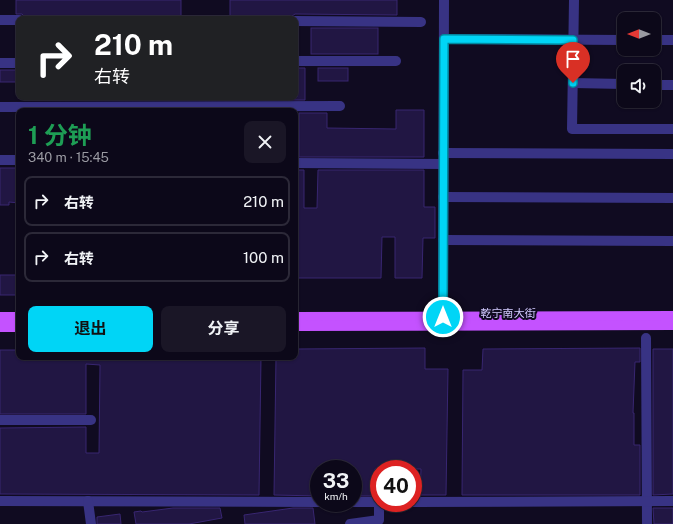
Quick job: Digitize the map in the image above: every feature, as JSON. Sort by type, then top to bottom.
[{"type":"main road","name":"乾宁南大街","points":[[298,317],[673,316]]},
{"type":"main road","points":[[0,318],[16,317]]},
{"type":"main road","name":"乾宁南大街","points":[[298,326],[673,325]]},
{"type":"main road","points":[[0,327],[16,327]]},
{"type":"street","points":[[443,317],[444,0]]},
{"type":"street","points":[[574,0],[572,129],[673,130]]},
{"type":"street","points":[[0,20],[16,20]]},
{"type":"street","points":[[298,21],[421,22]]},
{"type":"street","points":[[444,39],[617,40]]},
{"type":"street","points":[[661,40],[673,40]]},
{"type":"street","points":[[298,61],[396,60]]},
{"type":"street","points":[[0,63],[16,63]]},
{"type":"street","points":[[573,83],[617,84]]},
{"type":"street","points":[[661,85],[673,85]]},
{"type":"street","points":[[0,107],[340,106]]},
{"type":"street","points":[[298,162],[673,154]]},
{"type":"street","points":[[0,160],[16,160]]},
{"type":"street","points":[[443,196],[673,198]]},
{"type":"street","points":[[443,240],[673,241]]},
{"type":"street","points":[[646,338],[647,524]]},
{"type":"street","points":[[0,420],[91,420]]},
{"type":"street","points":[[0,501],[310,502]]},
{"type":"street","points":[[88,501],[91,524]]},
{"type":"street","points":[[422,502],[673,501]]},
{"type":"street","points":[[350,524],[379,520],[379,512]]},
{"type":"building","points":[[16,0],[181,0],[181,16],[24,16],[22,14],[16,14]]},
{"type":"building","points":[[230,0],[397,0],[397,15],[295,14],[292,16],[230,16]]},
{"type":"building","points":[[311,28],[378,28],[378,54],[311,54]]},
{"type":"building","points":[[298,68],[305,68],[305,100],[298,100]]},
{"type":"building","points":[[318,68],[348,68],[348,81],[318,81]]},
{"type":"building","points":[[0,70],[16,70],[16,82],[0,82]]},
{"type":"building","points":[[396,110],[424,110],[424,157],[299,157],[299,113],[327,113],[327,128],[396,129]]},
{"type":"building","points":[[0,168],[16,168],[16,203],[9,202],[9,205],[0,205]]},
{"type":"building","points":[[298,170],[304,170],[304,208],[317,208],[318,170],[424,170],[424,207],[435,207],[435,238],[423,238],[422,278],[395,278],[395,237],[382,237],[381,278],[298,278]]},
{"type":"building","points":[[0,275],[16,275],[16,295],[0,295]]},
{"type":"building","points":[[425,348],[425,369],[448,369],[446,495],[422,495],[422,460],[370,460],[370,496],[362,496],[362,460],[310,460],[310,496],[274,495],[276,360],[298,360],[298,349]]},
{"type":"building","points":[[640,348],[640,362],[635,362],[633,413],[634,445],[640,445],[640,495],[462,495],[463,370],[482,370],[483,349]]},
{"type":"building","points":[[653,349],[673,349],[673,494],[653,495]]},
{"type":"building","points":[[0,350],[16,350],[16,360],[261,360],[259,495],[0,494],[0,428],[86,427],[86,453],[99,453],[100,365],[86,364],[86,414],[0,414]]},
{"type":"building","points":[[173,508],[220,508],[222,518],[189,524],[136,524],[134,512]]},
{"type":"building","points":[[293,508],[310,508],[310,512],[314,512],[315,524],[245,524],[244,515]]},
{"type":"building","points":[[653,508],[673,508],[673,524],[654,524]]},
{"type":"building","points":[[120,514],[121,524],[97,524],[97,517]]},
{"type":"route","points":[[443,317],[444,39],[573,40],[573,83]]}]
